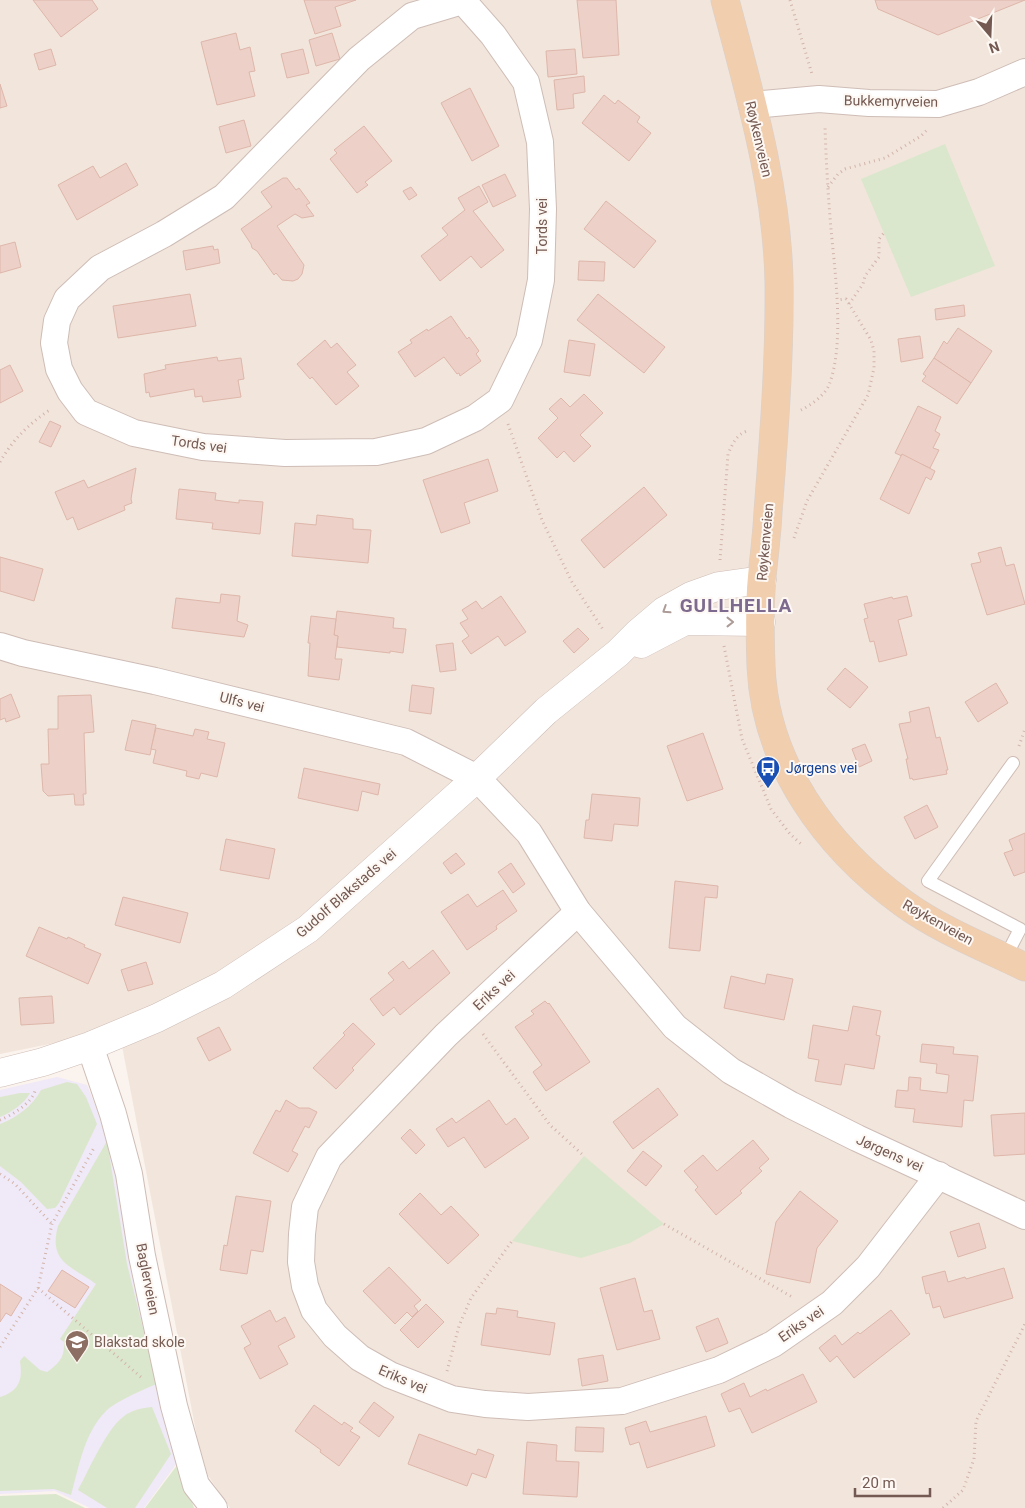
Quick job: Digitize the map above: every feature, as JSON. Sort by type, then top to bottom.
[{"type":"main road","name":"Røykenveien","points":[[725,0],[769,179],[777,239],[779,279],[777,379],[762,580],[761,622],[761,667],[765,701],[771,725],[783,760],[810,809],[832,839],[852,860],[919,914],[1015,962]]},
{"type":"street","name":"Tords vei","points":[[462,0],[493,35],[526,82],[540,142],[543,210],[541,280],[529,340],[500,400],[475,418],[426,442],[376,452],[285,453],[203,447],[134,433],[86,412],[73,395],[59,369],[54,343],[57,321],[67,300],[100,268],[164,234],[224,197],[359,60],[412,16],[462,0]]},
{"type":"street","name":"Bukkemyrveien","points":[[752,105],[819,99],[869,103],[938,104],[979,92],[1025,72]]},
{"type":"street","name":"Gudolf Blakstads vei","points":[[0,1073],[43,1062],[90,1046],[156,1018],[223,985],[308,929],[477,778],[612,643],[638,633],[664,611],[691,596],[719,586],[762,580]]},
{"type":"street","name":"Gudolf Blakstads vei","points":[[612,643],[645,643],[686,621],[761,622]]},
{"type":"street","name":"Ulfs vei","points":[[0,646],[23,653],[155,681],[406,742],[477,778]]},
{"type":"street","name":"Jørgens vei","points":[[477,778],[529,833],[578,912],[675,1027],[731,1071],[791,1105],[840,1130],[1025,1216]]},
{"type":"street","name":"Eriks vei","points":[[578,912],[446,1035],[329,1157],[305,1207],[301,1262],[305,1286],[314,1310],[334,1336],[360,1358],[382,1371],[440,1394],[485,1404],[528,1407],[622,1401],[719,1370],[773,1344],[832,1303],[868,1267],[939,1175]]},
{"type":"street","name":"Baglerveien","points":[[90,1046],[113,1114],[129,1174],[142,1256],[174,1406],[196,1485],[214,1508]]},
{"type":"lane","points":[[1013,763],[928,881],[1020,929],[1015,962]]},
{"type":"path","points":[[790,0],[825,123],[837,300],[836,354],[828,386],[814,402],[796,414]]},
{"type":"path","points":[[828,188],[838,174],[845,169],[885,158],[921,136],[933,125]]},
{"type":"path","points":[[849,304],[878,257],[879,239],[884,233]]},
{"type":"path","points":[[792,543],[807,502],[868,395],[874,368],[874,351],[871,340],[846,299],[837,300]]},
{"type":"path","points":[[0,462],[18,435],[35,419],[73,395]]},
{"type":"path","points":[[500,400],[542,520],[572,582],[612,643]]},
{"type":"path","points":[[468,1014],[550,1125],[584,1156]]},
{"type":"path","points":[[0,1120],[10,1116],[33,1097],[37,1084]]},
{"type":"path","points":[[0,1347],[38,1288],[52,1224],[113,1114]]},
{"type":"path","points":[[0,1174],[14,1184],[52,1224]]},
{"type":"path","points":[[664,1224],[819,1312]]},
{"type":"path","points":[[440,1394],[459,1326],[471,1298],[512,1241]]},
{"type":"path","points":[[38,1288],[174,1406]]},
{"type":"path","points":[[943,1508],[963,1490],[974,1459],[976,1421],[1025,1324]]},
{"type":"shaded area","points":[[0,0],[1025,0],[1025,1508],[230,1508],[203,1468],[119,1030],[0,1054]]},
{"type":"shaded area","name":"Blakstad skole","points":[[57,1077],[87,1085],[115,1154],[129,1263],[177,1463],[144,1508],[90,1508],[55,1491],[0,1494],[0,1090]]},
{"type":"green space","points":[[945,144],[995,266],[911,297],[861,179]]},
{"type":"green space","points":[[67,1082],[77,1084],[86,1097],[97,1124],[59,1203],[55,1208],[47,1209],[21,1182],[0,1166],[0,1124],[23,1111],[38,1096],[41,1090]]},
{"type":"green space","points":[[30,1093],[17,1107],[0,1117],[0,1097]]},
{"type":"green space","points":[[107,1141],[127,1264],[157,1384],[115,1404],[106,1411],[92,1429],[83,1451],[71,1495],[54,1489],[0,1491],[0,1397],[12,1392],[18,1384],[21,1374],[20,1361],[24,1356],[40,1370],[47,1372],[58,1363],[64,1347],[64,1342],[60,1339],[96,1284],[64,1262],[56,1248],[56,1238],[58,1226]]},
{"type":"green space","points":[[584,1156],[664,1224],[630,1243],[581,1258],[512,1241]]},
{"type":"green space","points":[[152,1407],[171,1454],[135,1508],[107,1508],[78,1490],[104,1441],[117,1423],[130,1413]]},
{"type":"green space","points":[[178,1464],[194,1508],[145,1508]]},
{"type":"green space","points":[[56,1494],[85,1508],[0,1508],[0,1496]]},
{"type":"building","points":[[33,0],[92,0],[98,9],[61,37]]},
{"type":"building","points":[[304,0],[356,0],[335,7],[341,26],[315,34]]},
{"type":"building","points":[[577,0],[616,0],[619,55],[583,58]]},
{"type":"building","points":[[875,0],[1025,0],[938,35],[878,9]]},
{"type":"building","points":[[236,33],[240,50],[250,47],[255,71],[249,72],[255,96],[217,105],[201,42]]},
{"type":"building","points":[[332,33],[340,59],[316,66],[309,40]]},
{"type":"building","points":[[51,49],[56,65],[39,70],[34,54]]},
{"type":"building","points":[[303,49],[309,73],[287,78],[281,54]]},
{"type":"building","points":[[575,49],[577,74],[548,77],[546,51]]},
{"type":"building","points":[[584,76],[585,92],[573,94],[574,108],[557,110],[554,80]]},
{"type":"building","points":[[0,84],[7,106],[0,108]]},
{"type":"building","points":[[470,88],[499,146],[472,161],[441,103]]},
{"type":"building","points":[[604,95],[615,104],[618,100],[640,117],[637,122],[651,133],[629,161],[582,123]]},
{"type":"building","points":[[244,120],[251,146],[226,153],[219,127]]},
{"type":"building","points":[[364,126],[392,161],[365,182],[368,185],[357,193],[330,159],[337,153],[334,150]]},
{"type":"building","points":[[126,163],[138,185],[77,220],[58,185],[93,166],[100,178]]},
{"type":"building","points":[[505,174],[516,196],[493,207],[482,185]]},
{"type":"building","points":[[283,178],[287,178],[296,190],[299,188],[310,203],[306,205],[314,216],[302,218],[295,214],[277,226],[304,265],[302,274],[293,281],[282,280],[276,273],[274,275],[257,251],[252,248],[241,229],[272,207],[261,192]]},
{"type":"building","points":[[479,186],[488,202],[473,211],[504,250],[481,268],[471,256],[440,281],[421,256],[448,235],[442,228],[465,210],[458,198]]},
{"type":"building","points":[[411,187],[417,195],[409,200],[403,191]]},
{"type":"building","points":[[606,201],[656,241],[634,268],[584,229]]},
{"type":"building","points":[[15,242],[21,267],[0,273],[0,246]]},
{"type":"building","points":[[213,246],[214,250],[218,249],[220,263],[186,270],[183,251]]},
{"type":"building","points":[[579,261],[605,262],[604,281],[578,280]]},
{"type":"building","points":[[190,294],[196,326],[118,338],[113,306]]},
{"type":"building","points":[[598,294],[665,347],[644,373],[577,320]]},
{"type":"building","points":[[964,305],[965,316],[936,320],[935,309]]},
{"type":"building","points":[[451,316],[467,339],[469,337],[479,351],[476,354],[481,361],[460,376],[444,357],[415,377],[398,352],[412,343],[410,340]]},
{"type":"building","points":[[958,328],[992,351],[971,383],[934,358],[944,341],[947,344]]},
{"type":"building","points":[[920,336],[923,358],[901,362],[898,339]]},
{"type":"building","points":[[325,340],[331,348],[337,343],[356,365],[347,372],[359,386],[336,405],[312,377],[310,379],[297,364]]},
{"type":"building","points":[[569,340],[595,344],[590,376],[564,372]]},
{"type":"building","points":[[217,357],[218,361],[241,358],[244,379],[238,380],[241,397],[203,402],[202,396],[195,397],[194,389],[150,397],[149,392],[146,393],[144,374],[166,369],[165,365]]},
{"type":"building","points":[[934,358],[971,383],[957,404],[922,381],[926,376],[923,374]]},
{"type":"building","points":[[10,365],[23,391],[0,403],[0,370]]},
{"type":"building","points":[[584,394],[603,413],[580,435],[591,446],[574,462],[564,451],[557,458],[538,438],[558,418],[549,409],[561,398],[570,407]]},
{"type":"building","points":[[918,406],[941,417],[935,431],[940,434],[933,448],[939,450],[930,468],[895,453]]},
{"type":"building","points":[[50,421],[61,426],[51,447],[39,442]]},
{"type":"building","points":[[902,454],[935,471],[931,480],[926,477],[909,514],[880,499]]},
{"type":"building","points":[[488,459],[498,491],[464,503],[470,523],[441,533],[423,480]]},
{"type":"building","points":[[136,468],[132,503],[124,506],[125,510],[78,530],[73,517],[67,520],[55,492],[84,480],[88,488]]},
{"type":"building","points":[[644,487],[667,515],[604,568],[581,540]]},
{"type":"building","points":[[179,489],[216,493],[215,500],[239,503],[239,500],[263,502],[260,534],[212,529],[213,523],[176,519]]},
{"type":"building","points":[[317,515],[353,519],[353,529],[371,530],[368,563],[292,556],[295,523],[316,525]]},
{"type":"building","points":[[1001,547],[1006,566],[1014,564],[1025,604],[987,615],[971,564],[981,562],[978,553]]},
{"type":"building","points":[[0,557],[43,569],[34,601],[0,591]]},
{"type":"building","points":[[221,594],[240,596],[237,621],[248,625],[244,637],[172,628],[176,598],[220,603]]},
{"type":"building","points":[[501,596],[526,632],[505,646],[498,636],[471,654],[462,641],[469,636],[460,623],[468,619],[462,610],[476,601],[482,609]]},
{"type":"building","points":[[907,596],[912,616],[898,620],[907,655],[879,662],[874,641],[870,642],[864,619],[868,618],[864,604],[892,597],[893,599]]},
{"type":"building","points":[[337,611],[394,618],[393,628],[406,629],[403,653],[337,647],[338,636],[334,635]]},
{"type":"building","points":[[311,616],[336,619],[334,635],[338,636],[335,659],[342,659],[339,680],[308,676],[310,643],[308,643]]},
{"type":"building","points":[[578,628],[589,639],[574,653],[563,641]]},
{"type":"building","points":[[453,643],[456,670],[440,672],[436,645]]},
{"type":"building","points":[[845,668],[868,687],[850,708],[827,689]]},
{"type":"building","points":[[996,683],[1008,703],[978,722],[965,702]]},
{"type":"building","points":[[412,685],[434,688],[431,714],[409,711]]},
{"type":"building","points":[[11,694],[20,717],[6,722],[5,718],[0,720],[0,699]]},
{"type":"building","points":[[91,695],[94,732],[84,733],[86,794],[83,794],[84,805],[75,805],[74,794],[48,796],[43,791],[41,764],[49,764],[48,729],[58,729],[58,696]]},
{"type":"building","points":[[929,707],[936,738],[940,737],[948,770],[946,770],[947,774],[913,780],[912,778],[910,779],[906,759],[908,759],[899,724],[911,722],[909,712]]},
{"type":"building","points":[[132,720],[156,725],[150,755],[125,750]]},
{"type":"building","points":[[156,728],[193,736],[195,729],[209,732],[207,739],[225,743],[217,777],[201,773],[199,779],[186,776],[187,771],[153,763],[156,750],[151,749]]},
{"type":"building","points":[[703,733],[723,789],[687,801],[667,746]]},
{"type":"building","points":[[865,744],[872,761],[859,767],[852,749]]},
{"type":"building","points":[[304,768],[380,784],[378,795],[362,791],[358,811],[298,798]]},
{"type":"building","points":[[592,794],[640,798],[638,826],[614,824],[612,841],[584,838],[586,820],[589,820]]},
{"type":"building","points":[[927,805],[938,827],[915,839],[904,817]]},
{"type":"building","points":[[1025,833],[1025,872],[1014,876],[1004,853],[1013,850],[1009,840]]},
{"type":"building","points":[[226,839],[275,849],[269,879],[220,870]]},
{"type":"building","points":[[456,853],[465,864],[451,874],[443,863]]},
{"type":"building","points":[[511,863],[525,884],[513,893],[498,872]]},
{"type":"building","points":[[675,881],[718,886],[717,898],[705,897],[700,951],[669,948]]},
{"type":"building","points":[[503,890],[517,911],[496,926],[497,929],[467,950],[441,912],[468,894],[477,907]]},
{"type":"building","points":[[123,897],[188,913],[180,943],[115,925]]},
{"type":"building","points":[[39,927],[67,939],[68,937],[85,945],[84,947],[101,954],[88,984],[26,956]]},
{"type":"building","points":[[433,950],[450,973],[400,1015],[394,1007],[383,1016],[370,999],[394,980],[388,973],[403,961],[409,969]]},
{"type":"building","points":[[146,962],[153,984],[128,991],[121,970]]},
{"type":"building","points":[[767,974],[793,979],[784,1020],[724,1008],[731,976],[765,984]]},
{"type":"building","points":[[52,996],[54,1023],[21,1025],[19,998]]},
{"type":"building","points":[[545,1001],[549,1003],[590,1062],[546,1091],[533,1072],[542,1065],[515,1027],[534,1014],[531,1011]]},
{"type":"building","points":[[853,1006],[881,1011],[876,1035],[880,1036],[874,1069],[845,1064],[841,1085],[815,1081],[819,1060],[808,1058],[813,1025],[848,1031]]},
{"type":"building","points":[[353,1023],[375,1044],[352,1068],[354,1070],[336,1089],[313,1068],[345,1035],[343,1033]]},
{"type":"building","points":[[219,1027],[231,1050],[209,1061],[197,1038]]},
{"type":"building","points":[[922,1044],[954,1047],[953,1054],[978,1056],[973,1101],[964,1100],[962,1127],[913,1122],[915,1109],[895,1107],[897,1090],[908,1091],[909,1077],[921,1078],[920,1090],[947,1093],[949,1075],[936,1073],[937,1064],[920,1062]]},
{"type":"building","points":[[658,1088],[678,1115],[633,1149],[613,1122]]},
{"type":"building","points":[[286,1100],[299,1108],[309,1108],[317,1112],[309,1128],[305,1126],[292,1151],[298,1154],[288,1172],[253,1153],[276,1110],[280,1112]]},
{"type":"building","points":[[489,1100],[506,1125],[515,1118],[529,1138],[485,1168],[464,1137],[448,1147],[436,1129],[452,1118],[456,1123]]},
{"type":"building","points":[[1025,1113],[1025,1154],[994,1156],[991,1115]]},
{"type":"building","points":[[410,1129],[425,1145],[416,1154],[401,1138]]},
{"type":"building","points":[[753,1140],[769,1159],[759,1168],[762,1171],[740,1191],[742,1193],[716,1215],[695,1190],[698,1187],[684,1171],[703,1155],[717,1171]]},
{"type":"building","points":[[643,1151],[662,1166],[646,1186],[627,1171]]},
{"type":"building","points":[[800,1191],[838,1221],[817,1248],[810,1283],[766,1274],[776,1222]]},
{"type":"building","points":[[420,1193],[441,1215],[451,1206],[479,1235],[448,1264],[399,1214]]},
{"type":"building","points":[[236,1196],[271,1201],[263,1252],[251,1250],[247,1274],[220,1270],[224,1245],[227,1246]]},
{"type":"building","points":[[979,1223],[986,1248],[958,1257],[950,1232]]},
{"type":"building","points":[[389,1267],[421,1300],[414,1306],[418,1311],[412,1317],[407,1312],[395,1324],[363,1291]]},
{"type":"building","points":[[1004,1268],[1013,1298],[944,1318],[940,1306],[933,1308],[929,1293],[926,1294],[922,1277],[945,1271],[948,1282]]},
{"type":"building","points":[[62,1270],[89,1287],[75,1308],[48,1291]]},
{"type":"building","points":[[635,1278],[644,1312],[652,1310],[660,1339],[617,1350],[600,1288]]},
{"type":"building","points":[[0,1284],[22,1298],[11,1316],[6,1313],[0,1322]]},
{"type":"building","points":[[426,1304],[444,1322],[418,1348],[400,1330]]},
{"type":"building","points":[[497,1308],[518,1311],[517,1317],[555,1323],[550,1355],[481,1345],[486,1313],[496,1314]]},
{"type":"building","points":[[270,1310],[276,1322],[285,1317],[295,1337],[278,1346],[288,1364],[260,1379],[244,1348],[251,1344],[241,1326]]},
{"type":"building","points":[[891,1310],[910,1334],[854,1378],[837,1356],[830,1362],[819,1348],[835,1335],[842,1345],[858,1332],[860,1334]]},
{"type":"building","points":[[718,1318],[728,1343],[706,1352],[696,1327]]},
{"type":"building","points":[[603,1355],[608,1381],[582,1386],[578,1359]]},
{"type":"building","points":[[803,1374],[817,1402],[752,1433],[740,1408],[729,1412],[721,1394],[744,1383],[750,1397]]},
{"type":"building","points":[[374,1402],[394,1417],[379,1437],[359,1422]]},
{"type":"building","points":[[314,1405],[342,1425],[344,1422],[353,1428],[350,1431],[360,1437],[339,1466],[295,1431]]},
{"type":"building","points":[[706,1416],[715,1446],[647,1468],[639,1442],[630,1445],[625,1428],[646,1421],[650,1432]]},
{"type":"building","points":[[576,1427],[604,1428],[603,1452],[575,1451]]},
{"type":"building","points":[[419,1434],[476,1455],[478,1449],[494,1455],[486,1478],[472,1473],[467,1486],[408,1464]]},
{"type":"building","points":[[527,1442],[557,1445],[556,1461],[579,1462],[577,1497],[523,1494]]},
{"type":"place","name":"Jørgens vei","points":[[768,789]]},
{"type":"place","name":"Blakstad skole","points":[[77,1363]]},
{"type":"district","name":"GULLHELLA","points":[[736,605]]}]
